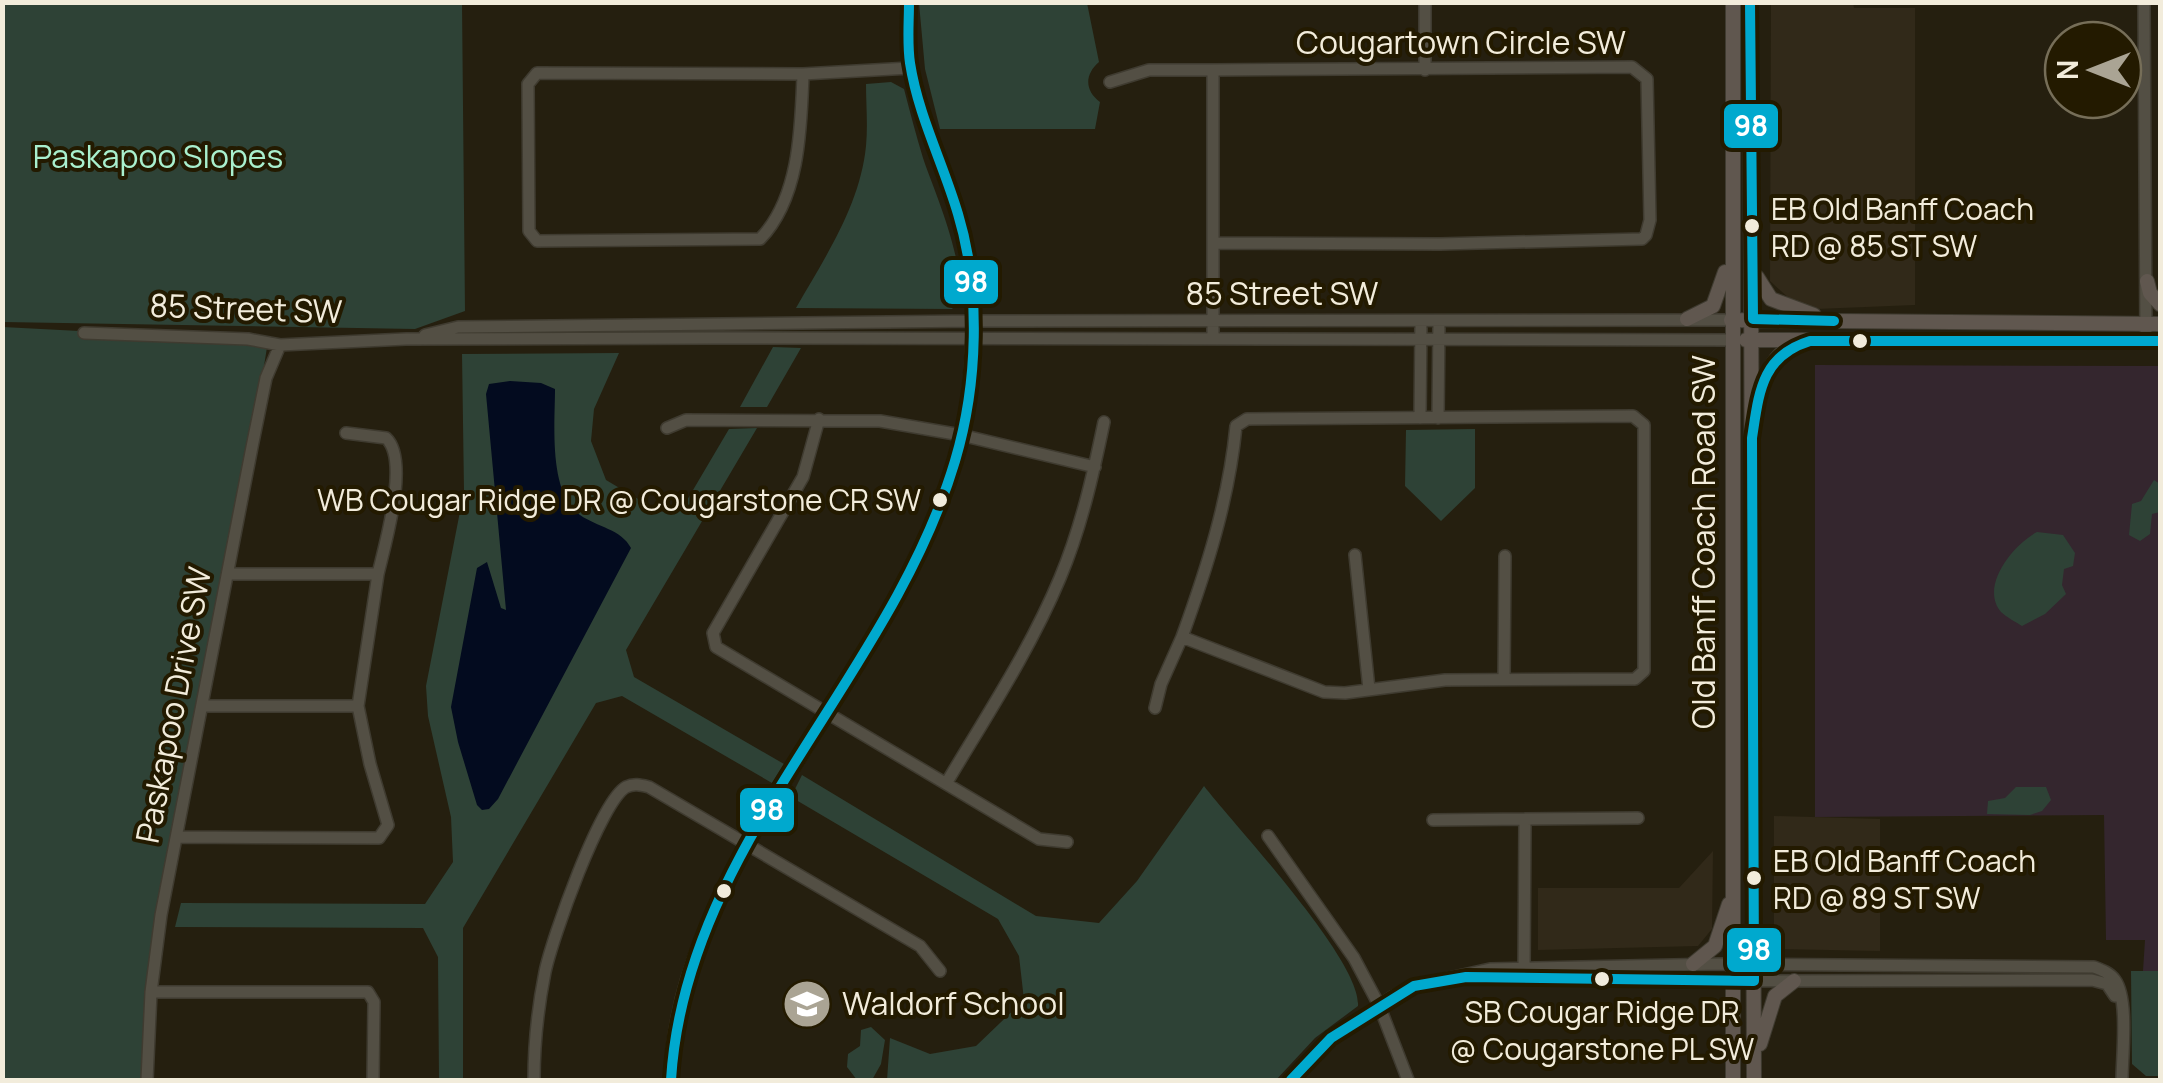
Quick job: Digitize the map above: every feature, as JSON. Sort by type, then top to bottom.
[{"type":"main road","name":"Old Banff Coach Road SW","points":[[1733,2],[1733,1080]]},
{"type":"main road","name":"Old Banff Coach Road SW","points":[[1750,2],[1754,1077]]},
{"type":"main road","points":[[1687,319],[1702,314],[1716,300],[1724,281],[1733,222]]},
{"type":"main road","points":[[1753,261],[1761,288],[1771,300],[1834,320]]},
{"type":"main road","points":[[2147,281],[2150,293],[2160,304]]},
{"type":"main road","name":"85 Street SW","points":[[1731,320],[2153,324]]},
{"type":"main road","name":"85 Street SW","points":[[1731,340],[2153,341]]},
{"type":"main road","points":[[1752,438],[1760,396],[1772,365],[1786,348],[1810,341]]},
{"type":"main road","points":[[1693,964],[1715,946],[1734,889]]},
{"type":"main road","points":[[1754,1077],[1772,1002],[1794,980]]},
{"type":"street","points":[[670,1080],[674,1036],[691,961],[718,899],[920,553],[945,490],[960,436],[972,339],[964,238],[910,68],[909,2]]},
{"type":"street","points":[[1425,70],[1426,2]]},
{"type":"street","points":[[2144,2],[2147,281],[2153,341]]},
{"type":"street","points":[[803,74],[794,167],[770,229],[760,239],[537,242],[529,231],[528,84],[536,72],[803,74],[910,68]]},
{"type":"street","name":"Cougartown Circle SW","points":[[1110,82],[1150,70],[1638,69],[1647,79],[1650,220],[1646,234],[1632,241],[1213,243]]},
{"type":"street","points":[[1213,70],[1214,338]]},
{"type":"street","name":"85 Street SW","points":[[406,339],[458,327],[972,320],[1731,320]]},
{"type":"street","points":[[1420,418],[1421,320]]},
{"type":"street","points":[[1438,321],[1438,418]]},
{"type":"street","name":"85 Street SW","points":[[84,332],[248,339],[280,344],[406,339],[1731,340]]},
{"type":"street","name":"Paskapoo Drive SW","points":[[147,1080],[151,992],[161,914],[266,378],[280,344]]},
{"type":"street","points":[[1155,708],[1212,548],[1233,457],[1236,426],[1247,418],[1633,416],[1644,425],[1644,671],[1634,680],[1429,680],[1345,692],[1310,688],[1182,636]]},
{"type":"street","points":[[819,419],[803,477],[713,634],[716,647],[1039,839],[1067,842]]},
{"type":"street","points":[[667,428],[686,420],[880,421],[1095,467]]},
{"type":"street","points":[[947,782],[1046,609],[1077,534],[1104,422]]},
{"type":"street","points":[[177,837],[379,838],[388,825],[358,706],[378,574],[394,505],[396,451],[386,438],[346,433]]},
{"type":"street","points":[[1354,555],[1370,688]]},
{"type":"street","points":[[1504,679],[1505,556]]},
{"type":"street","points":[[228,574],[378,574]]},
{"type":"street","points":[[204,706],[358,706]]},
{"type":"street","points":[[534,1080],[538,1012],[546,968],[577,876],[621,792],[634,784],[649,787],[920,946],[940,971]]},
{"type":"street","points":[[1433,820],[1638,818]]},
{"type":"street","points":[[1524,972],[1525,819]]},
{"type":"street","points":[[1268,836],[1354,958],[1379,1005],[1408,1080]]},
{"type":"street","points":[[1602,973],[1693,964],[2087,966],[2102,970],[2112,984],[2122,1018],[2122,1080]]},
{"type":"street","points":[[1866,965],[1866,980]]},
{"type":"street","points":[[1969,966],[1969,980]]},
{"type":"street","points":[[1291,1080],[1331,1038],[1379,1005],[1414,986],[1490,969],[1734,981],[2092,980],[2112,984]]},
{"type":"street","points":[[151,992],[368,992],[374,1002],[372,1080]]},
{"type":"shaded area","points":[[1853,2],[1854,8],[1915,8],[1915,305],[1816,309],[1793,302],[1770,281],[1771,3]]},
{"type":"shaded area","points":[[1815,365],[2160,366],[2160,971],[2143,971],[2145,940],[2106,940],[2104,815],[1815,817]]},
{"type":"shaded area","points":[[1774,816],[1880,819],[1880,951],[1774,949]]},
{"type":"shaded area","points":[[1713,851],[1712,929],[1698,946],[1538,950],[1538,888],[1679,888]]},
{"type":"green space","name":"Paskapoo Slopes","points":[[3,2],[462,3],[465,311],[415,329],[3,322]]},
{"type":"green space","points":[[919,3],[1087,3],[1099,62],[1088,82],[1100,102],[1095,129],[940,129],[925,69]]},
{"type":"green space","points":[[891,82],[904,89],[950,235],[959,279],[958,296],[952,309],[796,308],[840,230],[857,189],[866,146],[866,84]]},
{"type":"green space","points":[[3,327],[268,341],[161,915],[147,1080],[3,1080]]},
{"type":"green space","points":[[773,347],[801,348],[767,407],[740,407]]},
{"type":"green space","points":[[619,353],[594,409],[591,441],[606,480],[660,512],[683,507],[729,429],[757,428],[626,650],[634,677],[784,764],[772,783],[622,696],[596,703],[463,928],[463,1080],[439,1080],[438,957],[423,928],[175,927],[181,903],[425,904],[453,862],[451,817],[428,716],[426,686],[464,491],[462,354]]},
{"type":"green space","points":[[1475,429],[1475,488],[1441,521],[1405,486],[1406,430]]},
{"type":"green space","points":[[2154,480],[2160,484],[2160,512],[2152,514],[2150,534],[2140,541],[2129,535],[2132,504],[2141,501]]},
{"type":"green space","points":[[2037,532],[2063,535],[2075,553],[2073,566],[2064,569],[2062,585],[2066,594],[2045,614],[2022,626],[2001,612],[1994,590],[2010,556]]},
{"type":"green space","points":[[802,775],[1036,916],[1099,923],[1137,881],[1204,786],[1319,927],[1354,985],[1358,1006],[1315,1038],[1276,1080],[887,1080],[890,1038],[930,1054],[976,1046],[1024,1000],[1019,956],[998,919],[791,797]]},
{"type":"green space","points":[[2016,787],[2046,787],[2051,800],[2042,811],[2030,815],[1987,814],[1988,801],[2005,798]]},
{"type":"green space","points":[[2131,971],[2160,971],[2160,1076],[2146,1076],[2132,1064]]},
{"type":"green space","points":[[871,1027],[885,1040],[881,1064],[872,1080],[857,1080],[847,1067],[848,1054],[860,1046],[861,1030]]},
{"type":"water","points":[[541,383],[555,389],[554,438],[563,491],[580,515],[615,532],[631,548],[498,799],[489,809],[482,810],[477,805],[458,742],[451,707],[477,568],[487,562],[501,608],[506,610],[486,394],[489,384]]},
{"type":"transit line","name":"98","points":[[671,1080],[685,995],[712,915],[750,839],[885,617],[925,541],[963,431],[974,337],[970,274],[958,214],[914,82],[909,2]]},
{"type":"transit line","name":"98","points":[[1750,2],[1753,319],[1834,321]]},
{"type":"transit line","name":"98","points":[[1291,1080],[1331,1038],[1414,986],[1466,977],[1754,981],[1752,438],[1765,378],[1781,356],[1810,341],[2160,341]]},
{"type":"place","name":"EB Old Banff Coach RD @ 85 ST SW","points":[[1752,226]]},
{"type":"place","name":"WB Cougar Ridge DR @ Cougarstone CR SW","points":[[940,500]]},
{"type":"place","name":"EB Old Banff Coach RD @ 89 ST SW","points":[[1754,878]]},
{"type":"place","name":"SB Cougar Ridge DR @ Cougarstone PL SW","points":[[1602,979]]},
{"type":"place","name":"Waldorf School","points":[[807,1004]]}]
